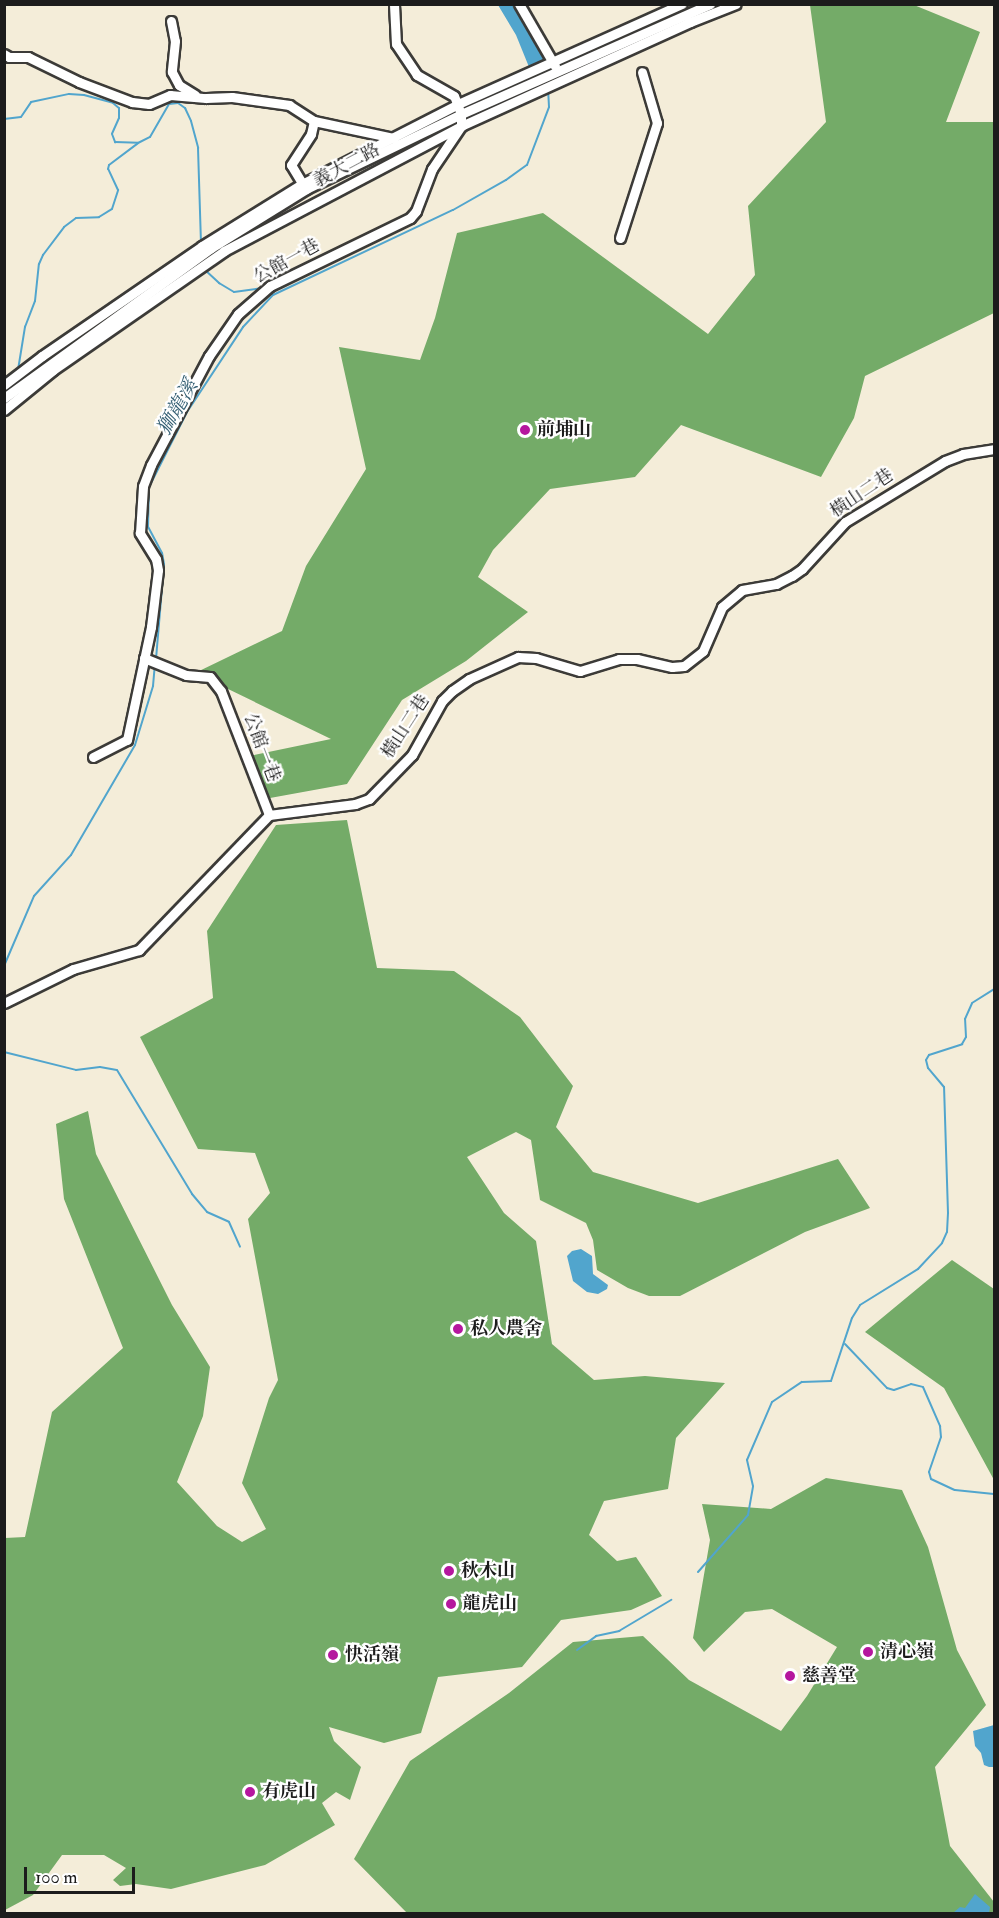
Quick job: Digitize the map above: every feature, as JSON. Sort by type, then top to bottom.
[{"type":"street","points":[[394,4],[396,44],[417,75],[454,96],[459,109],[461,126]]},
{"type":"street","points":[[519,4],[556,67]]},
{"type":"street","name":"義大二路","points":[[556,67],[682,4]]},
{"type":"street","name":"義大二路","points":[[4,386],[42,356],[202,246],[392,137],[710,4]]},
{"type":"street","name":"義大二路","points":[[4,410],[53,370],[224,251],[461,126],[690,22],[736,4]]},
{"type":"street","points":[[171,21],[175,41],[172,72],[174,78],[184,89],[206,98]]},
{"type":"street","points":[[4,54],[9,57],[28,57],[79,82],[132,102],[149,104],[170,95],[206,98],[232,97],[282,103],[299,110],[314,121],[405,140]]},
{"type":"street","points":[[620,238],[657,123],[642,72]]},
{"type":"street","name":"義大二路","points":[[4,398],[211,248],[304,186],[405,140],[459,109]]},
{"type":"street","points":[[304,186],[291,165],[311,134],[314,121]]},
{"type":"street","name":"公館一巷","points":[[93,757],[127,740],[152,661],[158,570],[156,559],[140,533],[144,486],[151,465],[209,356],[238,314],[270,286],[410,218],[416,211],[432,169],[461,126]]},
{"type":"street","name":"橫山二巷","points":[[269,816],[355,804],[369,799],[412,755],[442,701],[452,691],[469,680],[512,660],[536,658],[580,670],[619,659],[637,659],[672,667],[684,666],[703,651],[722,607],[741,590],[776,584],[792,576],[845,522],[945,461],[955,456],[994,449]]},
{"type":"street","name":"公館一巷","points":[[152,661],[186,675],[210,677],[221,691],[269,816]]},
{"type":"street","points":[[4,1003],[73,969],[140,950],[269,816]]},
{"type":"green space","points":[[810,5],[914,5],[980,32],[946,122],[994,122],[994,313],[865,376],[854,418],[821,477],[681,425],[635,477],[550,489],[493,550],[478,577],[528,612],[466,661],[402,700],[347,784],[270,798],[240,758],[331,739],[195,673],[282,631],[306,566],[366,469],[339,347],[420,360],[435,318],[457,233],[543,213],[708,334],[755,275],[748,206],[826,122]]},
{"type":"green space","points":[[347,820],[377,968],[454,971],[520,1017],[573,1086],[556,1127],[593,1172],[698,1203],[838,1159],[870,1208],[805,1232],[680,1296],[649,1296],[628,1288],[597,1270],[593,1240],[586,1223],[540,1200],[531,1140],[516,1132],[467,1157],[504,1213],[536,1241],[552,1344],[594,1380],[645,1376],[725,1383],[676,1438],[668,1489],[604,1501],[589,1535],[617,1561],[636,1557],[662,1596],[631,1610],[561,1620],[522,1667],[438,1677],[421,1733],[384,1743],[329,1727],[334,1741],[361,1767],[350,1800],[336,1792],[322,1803],[335,1825],[265,1865],[171,1889],[136,1884],[120,1886],[113,1880],[126,1868],[104,1855],[62,1855],[33,1895],[5,1910],[5,1538],[25,1537],[52,1412],[123,1348],[64,1199],[56,1124],[88,1111],[96,1154],[172,1305],[210,1367],[203,1416],[177,1482],[217,1526],[242,1542],[266,1529],[242,1483],[269,1398],[278,1380],[248,1219],[270,1193],[255,1153],[198,1149],[140,1037],[213,998],[207,931],[276,825]]},
{"type":"green space","points":[[952,1260],[994,1289],[994,1480],[944,1388],[865,1332]]},
{"type":"green space","points":[[826,1478],[902,1490],[928,1547],[957,1650],[986,1705],[935,1767],[950,1846],[994,1902],[994,1913],[407,1913],[354,1859],[410,1761],[509,1693],[573,1642],[643,1636],[689,1680],[781,1731],[807,1696],[837,1647],[772,1609],[745,1612],[704,1652],[693,1638],[710,1540],[702,1504],[771,1509]]},
{"type":"water","points":[[498,5],[513,5],[547,58],[529,67],[516,35]]},
{"type":"water","points":[[581,1249],[592,1256],[593,1274],[608,1285],[607,1289],[598,1294],[587,1292],[573,1281],[567,1256],[572,1251]]},
{"type":"water","points":[[994,1725],[994,1767],[989,1767],[984,1765],[981,1753],[975,1746],[973,1731]]},
{"type":"water","points":[[975,1894],[990,1907],[989,1913],[953,1913],[960,1907],[965,1908]]},
{"type":"waterway","name":"獅龍溪","points":[[156,659],[164,564],[162,553],[148,527],[149,487],[187,412],[243,327],[273,295],[453,210],[506,180],[527,165],[549,107],[548,90]]},
{"type":"waterway","points":[[4,119],[21,117],[31,102],[69,94],[84,95],[113,103],[119,108],[119,118],[112,134],[115,142],[138,143],[150,137],[169,104],[178,103],[185,108],[191,121],[198,148],[201,243]]},
{"type":"waterway","points":[[18,370],[25,327],[35,301],[39,264],[43,255],[64,227],[76,218],[99,217],[112,209],[118,190],[108,169],[109,165],[138,143]]},
{"type":"waterway","points":[[204,269],[219,283],[234,292],[264,288]]},
{"type":"waterway","points":[[4,417],[12,408]]},
{"type":"waterway","name":"獅龍溪","points":[[4,966],[34,896],[71,855],[135,745],[153,686],[155,665]]},
{"type":"waterway","points":[[698,1572],[748,1515],[753,1486],[747,1460],[772,1402],[802,1382],[831,1381],[852,1318],[860,1305],[918,1269],[942,1243],[947,1232],[948,1213],[944,1087],[928,1068],[926,1060],[929,1055],[962,1044],[966,1037],[965,1019],[972,1003],[994,989]]},
{"type":"waterway","points":[[4,1052],[76,1070],[100,1067],[117,1070],[192,1194],[207,1212],[229,1222],[240,1247]]},
{"type":"waterway","points":[[845,1344],[887,1388],[894,1390],[911,1384],[923,1387],[940,1426],[941,1437],[929,1472],[931,1479],[955,1490],[994,1494]]},
{"type":"waterway","points":[[577,1650],[596,1636],[619,1631],[671,1600]]},
{"type":"place","name":"前埔山","points":[[525,430]]},
{"type":"place","name":"私人農舍","points":[[458,1329]]},
{"type":"place","name":"秋木山","points":[[449,1571]]},
{"type":"place","name":"龍虎山","points":[[451,1604]]},
{"type":"place","name":"清心嶺","points":[[868,1652]]},
{"type":"place","name":"快活嶺","points":[[333,1655]]},
{"type":"place","name":"慈善堂","points":[[790,1676]]},
{"type":"place","name":"有虎山","points":[[250,1792]]}]
